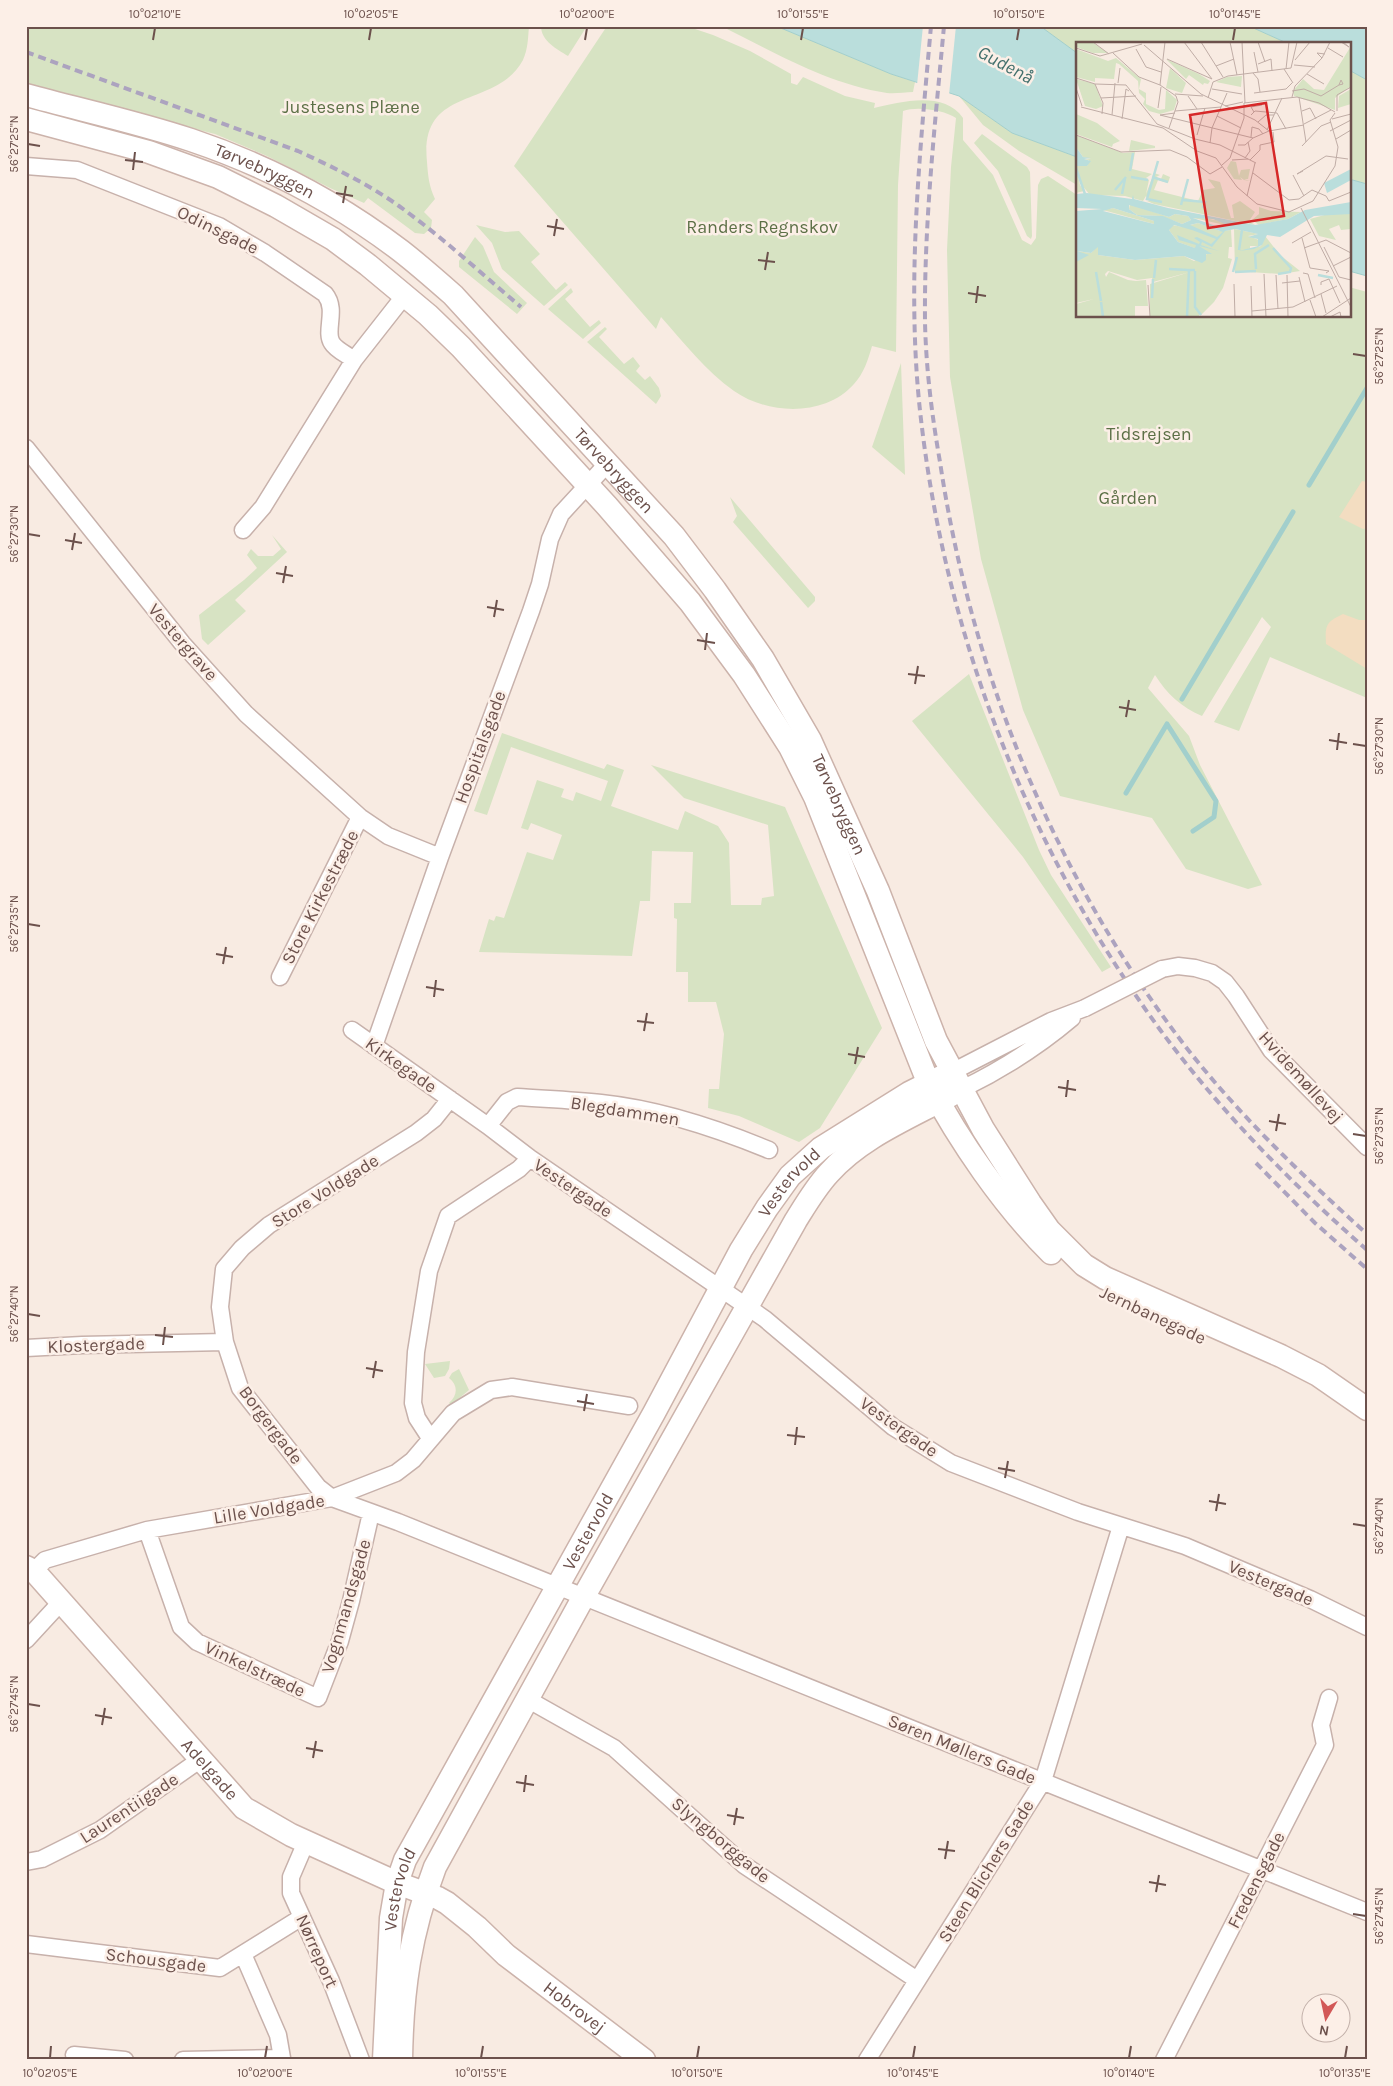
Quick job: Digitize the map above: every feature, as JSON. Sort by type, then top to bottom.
[{"type":"main road","name":"Tørvebryggen","points":[[26,95],[157,130],[228,153],[308,191],[352,218],[400,250],[453,295],[674,536],[715,590],[762,659],[810,740],[878,891],[936,1041],[957,1080]]},
{"type":"main road","name":"Tørvebryggen","points":[[26,119],[149,152],[218,177],[276,206],[333,239],[405,295],[461,347],[587,485],[690,602],[744,675],[790,747],[815,797],[928,1082]]},
{"type":"main road","name":"Vestervold","points":[[384,2060],[391,1918],[397,1883],[405,1860],[762,1216],[790,1176],[821,1148],[928,1082],[957,1080]]},
{"type":"main road","name":"Vestervold","points":[[401,2060],[402,2016],[410,1946],[423,1898],[435,1867],[583,1598],[796,1220],[828,1173],[848,1154],[867,1141],[939,1102],[957,1080]]},
{"type":"main road","name":"Jernbanegade","points":[[957,1080],[983,1129],[1030,1203],[1049,1230],[1084,1264],[1126,1289],[1281,1356],[1318,1375],[1367,1409]]},
{"type":"main road","name":"Jernbanegade","points":[[928,1082],[952,1126],[1014,1211],[1043,1246],[1077,1276],[1120,1302],[1276,1369],[1310,1387],[1367,1426]]},
{"type":"main road","name":"Adelgade","points":[[29,1574],[61,1602],[244,1808],[274,1827],[397,1883],[423,1898]]},
{"type":"main road","name":"Hobrovej","points":[[423,1898],[469,1936],[506,1955],[644,2060]]},
{"type":"street","name":"Odinsgade","points":[[26,166],[77,170],[219,226],[255,246],[325,294],[330,300],[331,307],[330,337],[332,343],[354,360]]},
{"type":"street","points":[[244,530],[263,507],[354,360],[405,295]]},
{"type":"street","name":"Vestergrave","points":[[26,448],[182,643],[246,714],[360,817],[388,836],[440,857]]},
{"type":"street","name":"Hospitalsgade","points":[[374,1046],[440,857],[531,611],[540,584],[550,539],[564,510],[608,463]]},
{"type":"street","name":"Store Kirkestræde","points":[[280,977],[360,817]]},
{"type":"street","name":"Hvidemøllevej","points":[[957,1080],[983,1079],[1058,1030],[1085,1008],[1162,969],[1178,966],[1195,968],[1212,973],[1225,982],[1272,1050],[1367,1147]]},
{"type":"street","name":"Kirkegade","points":[[352,1030],[450,1099]]},
{"type":"street","name":"Blegdammen","points":[[488,1126],[507,1102],[517,1098],[602,1103],[645,1111],[701,1125],[769,1150]]},
{"type":"street","points":[[450,1099],[488,1126]]},
{"type":"street","name":"Store Voldgade","points":[[225,1342],[220,1307],[224,1269],[242,1248],[269,1225],[416,1133],[434,1119],[450,1099]]},
{"type":"street","name":"Vestergade","points":[[488,1126],[530,1158],[769,1322],[892,1427],[951,1463],[1120,1526],[1185,1546],[1310,1598],[1367,1627]]},
{"type":"street","points":[[430,1438],[417,1418],[413,1403],[416,1352],[427,1280],[438,1243],[448,1216],[519,1168],[530,1158]]},
{"type":"street","name":"Klostergade","points":[[26,1348],[82,1344],[225,1342]]},
{"type":"street","name":"Borgergade","points":[[225,1342],[240,1388],[318,1487],[332,1498]]},
{"type":"street","points":[[332,1498],[396,1473],[413,1460],[453,1413],[491,1390],[512,1387],[629,1406]]},
{"type":"street","name":"Lille Voldgade","points":[[29,1574],[45,1560],[147,1530],[332,1498],[398,1522],[557,1587]]},
{"type":"street","name":"Vognmandsgade","points":[[318,1698],[340,1641],[371,1513]]},
{"type":"street","name":"Steen Blichers Gade","points":[[867,2060],[1043,1781],[1120,1526]]},
{"type":"street","name":"Vinkelstræde","points":[[147,1530],[181,1627],[197,1642],[318,1698]]},
{"type":"street","name":"Søren Møllers Gade","points":[[557,1587],[1367,1912]]},
{"type":"street","points":[[26,1640],[61,1602]]},
{"type":"street","name":"Fredensgade","points":[[1164,2060],[1325,1744],[1321,1725],[1329,1698]]},
{"type":"street","name":"Slyngborggade","points":[[527,1699],[614,1748],[744,1864],[917,1980]]},
{"type":"street","name":"Laurentiigade","points":[[26,1862],[42,1859],[100,1830],[201,1760]]},
{"type":"street","name":"Nørreport","points":[[306,1842],[291,1877],[291,1892],[353,2034],[361,2060]]},
{"type":"street","name":"Schousgade","points":[[26,1944],[220,1968],[302,1917]]},
{"type":"street","points":[[183,2060],[282,2058],[278,2035],[243,1954]]},
{"type":"street","points":[[74,2055],[125,2060]]},
{"type":"green space","name":"Justesens Plæne","points":[[26,26],[529,26],[525,56],[511,76],[495,86],[462,100],[447,109],[435,120],[428,137],[427,162],[429,181],[435,199],[424,212],[432,220],[431,228],[424,234],[415,233],[368,198],[364,203],[267,156],[215,134],[26,86]]},
{"type":"green space","points":[[541,26],[587,26],[568,56],[547,40]]},
{"type":"green space","points":[[607,26],[686,26],[750,51],[791,74],[791,83],[797,85],[803,77],[845,96],[875,103],[874,108],[921,100],[945,104],[955,109],[963,118],[963,140],[993,175],[1022,240],[1031,245],[1036,238],[1038,185],[1041,179],[1048,176],[1076,194],[1076,318],[1350,318],[1350,287],[1367,292],[1367,698],[1270,657],[1239,731],[1214,722],[1271,627],[1262,617],[1202,716],[1175,699],[1155,675],[1148,688],[1189,736],[1200,765],[1262,885],[1248,889],[1186,869],[1152,818],[1060,796],[1023,710],[981,559],[950,377],[947,250],[951,167],[956,118],[945,113],[930,110],[916,109],[903,111],[898,185],[896,352],[872,346],[865,366],[857,380],[842,395],[812,407],[796,409],[763,405],[734,391],[714,375],[661,317],[656,329],[514,166]]},
{"type":"green space","points":[[721,26],[776,26],[891,74],[915,82],[913,92],[887,93],[865,89],[822,75]]},
{"type":"green space","points":[[1040,26],[1249,26],[1285,42],[1076,42],[1076,52]]},
{"type":"green space","points":[[1350,71],[1367,80],[1367,184],[1350,179]]},
{"type":"green space","points":[[959,96],[1012,133],[1076,157],[1076,184],[1019,151],[983,125]]},
{"type":"green space","points":[[982,134],[1027,167],[1030,172],[1031,239],[1027,236],[998,171],[974,143]]},
{"type":"green space","points":[[476,225],[505,232],[519,231],[540,254],[531,262],[556,290],[565,282],[568,285],[544,306],[502,269],[492,243]]},
{"type":"green space","points":[[475,237],[483,246],[494,272],[527,303],[517,314],[459,267],[459,261]]},
{"type":"green space","points":[[571,288],[573,292],[565,299],[590,327],[599,320],[601,323],[583,339],[548,309]]},
{"type":"green space","points":[[605,327],[607,329],[599,337],[624,364],[633,357],[640,366],[636,371],[645,380],[650,376],[659,388],[661,396],[656,404],[587,342]]},
{"type":"green space","points":[[901,363],[905,475],[872,447]]},
{"type":"green space","points":[[730,497],[815,597],[815,601],[808,608],[733,522],[737,516]]},
{"type":"green space","points":[[272,535],[287,552],[235,600],[246,611],[208,645],[202,639],[199,615],[257,568],[247,555],[251,549],[258,556],[273,556],[281,549]]},
{"type":"green space","points":[[969,674],[1039,850],[1051,875],[1111,967],[1102,972],[1023,857],[912,721]]},
{"type":"green space","points":[[502,733],[604,769],[607,764],[624,770],[611,806],[678,830],[685,811],[718,826],[729,843],[731,905],[761,905],[762,898],[774,896],[768,825],[684,798],[651,765],[785,807],[882,1028],[820,1128],[799,1142],[739,1116],[708,1108],[709,1089],[719,1089],[724,1034],[716,1002],[688,1002],[688,972],[676,972],[677,919],[674,918],[674,903],[691,903],[693,852],[652,851],[650,901],[640,901],[632,956],[479,952],[489,919],[494,921],[496,916],[504,918],[527,852],[553,860],[562,835],[531,823],[528,830],[521,828],[537,780],[564,789],[561,797],[573,801],[576,792],[601,801],[608,781],[511,747],[487,815],[474,811]]},
{"type":"green space","points":[[450,1361],[449,1369],[445,1376],[434,1378],[425,1364]]},
{"type":"green space","points":[[459,1369],[469,1390],[451,1405],[449,1403],[454,1397],[456,1390],[449,1378],[452,1373]]},
{"type":"sand","points":[[1362,481],[1367,482],[1367,528],[1363,529],[1339,517]]},
{"type":"sand","points":[[1343,614],[1359,620],[1367,620],[1367,669],[1326,644],[1326,628],[1333,619]]},
{"type":"water","name":"Gudenå","points":[[776,26],[1040,26],[1076,52],[1076,157],[1012,133],[959,96],[891,74]]},
{"type":"water","points":[[1249,26],[1367,26],[1367,80],[1350,71],[1350,42],[1285,42]]},
{"type":"water","points":[[1350,179],[1367,184],[1367,276],[1350,271]]},
{"type":"pier","points":[[923,26],[956,26],[949,95],[917,85]]},
{"type":"waterway","points":[[1309,485],[1367,388]]},
{"type":"waterway","points":[[1182,699],[1293,512]]},
{"type":"waterway","points":[[1126,793],[1167,724],[1216,801],[1214,817],[1193,831]]},
{"type":"railway","points":[[931,26],[916,213],[914,308],[919,401],[930,486],[948,570],[970,652],[998,732],[1031,811],[1069,887],[1113,960],[1161,1031],[1208,1090],[1258,1146],[1367,1250]]},
{"type":"railway","points":[[944,26],[926,248],[925,322],[927,357],[934,427],[954,542],[974,620],[998,697],[1027,773],[1060,846],[1098,917],[1141,985],[1189,1051],[1230,1100],[1297,1169],[1367,1234]]},
{"type":"railway","points":[[26,52],[298,151],[363,183],[415,218],[521,307]]},
{"type":"railway","points":[[1256,1163],[1315,1223],[1367,1269]]},
{"type":"park label","name":"Randers Regnskov","points":[[762,227]]},
{"type":"park label","name":"Tidsrejsen","points":[[1149,434]]},
{"type":"park label","name":"Gården","points":[[1128,498]]}]
